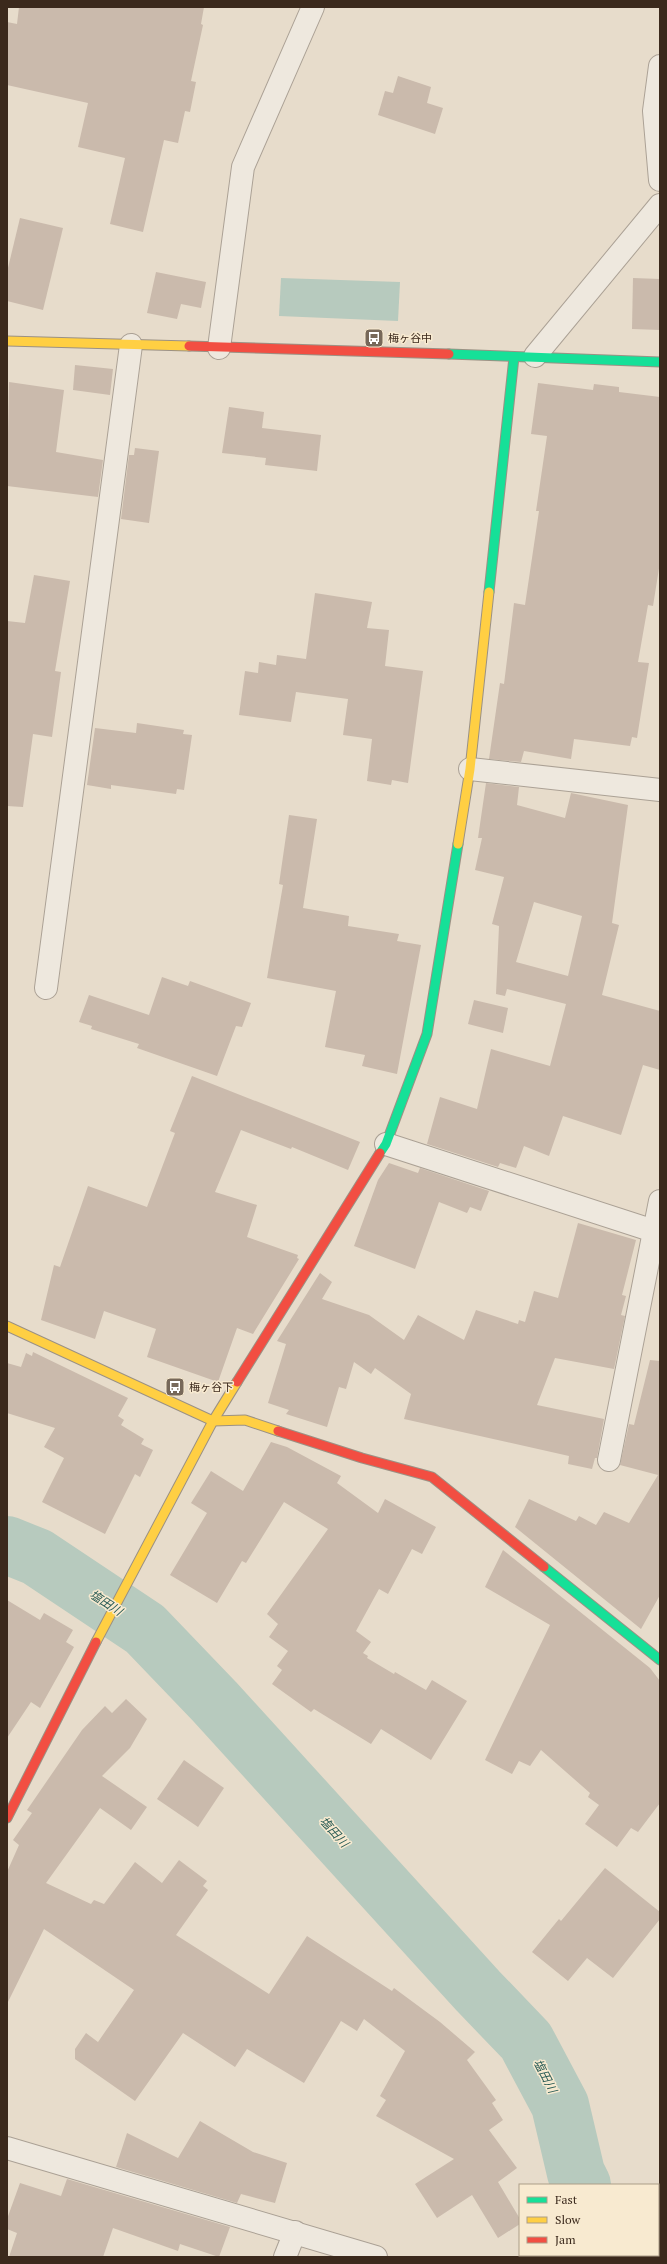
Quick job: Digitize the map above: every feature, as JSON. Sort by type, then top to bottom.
[{"type":"street","points":[[219,348],[244,167],[313,7]]},
{"type":"street","points":[[660,66],[654,111],[660,180]]},
{"type":"street","points":[[10,1807],[130,1575],[213,1421],[386,1144],[427,1034],[470,769],[525,357],[660,205]]},
{"type":"street","points":[[7,341],[660,362]]},
{"type":"street","points":[[46,988],[130,345]]},
{"type":"street","points":[[470,769],[660,790]]},
{"type":"street","points":[[386,1144],[656,1232]]},
{"type":"street","points":[[609,1460],[656,1232],[660,1201]]},
{"type":"street","points":[[7,1326],[213,1421],[246,1420],[362,1458],[432,1477],[660,1660]]},
{"type":"street","points":[[7,2148],[376,2257]]},
{"type":"street","points":[[285,2257],[295,2232]]},
{"type":"shaded area","points":[[281,278],[400,282],[398,321],[279,316]]},
{"type":"building","points":[[19,7],[204,7],[201,24],[203,25],[191,81],[196,82],[190,112],[185,111],[178,143],[164,140],[143,232],[110,224],[125,158],[78,147],[88,103],[7,85],[7,22],[17,24]]},
{"type":"building","points":[[398,76],[431,87],[427,103],[443,108],[435,134],[378,115],[385,91],[393,93]]},
{"type":"building","points":[[20,218],[63,228],[43,310],[7,301],[7,272]]},
{"type":"building","points":[[156,272],[206,282],[201,308],[181,304],[177,319],[147,313]]},
{"type":"building","points":[[633,278],[660,279],[660,330],[632,329]]},
{"type":"building","points":[[75,365],[113,369],[110,395],[73,390]]},
{"type":"building","points":[[9,382],[64,390],[56,452],[103,460],[98,497],[7,486]]},
{"type":"building","points":[[538,383],[593,390],[594,384],[619,387],[619,392],[660,397],[660,562],[653,606],[648,605],[638,662],[649,663],[637,738],[632,737],[630,746],[574,739],[571,759],[524,751],[521,762],[489,759],[500,683],[504,684],[514,603],[525,605],[539,511],[536,511],[547,436],[531,434]]},
{"type":"building","points":[[229,407],[264,412],[262,428],[321,435],[317,471],[265,465],[266,458],[222,453]]},
{"type":"building","points":[[135,448],[159,451],[149,523],[121,519],[129,455],[134,455]]},
{"type":"building","points":[[34,575],[70,581],[55,671],[61,672],[52,737],[33,734],[23,807],[7,806],[7,621],[25,623]]},
{"type":"building","points":[[315,593],[372,602],[367,628],[389,630],[385,666],[423,671],[408,783],[392,780],[391,785],[367,781],[372,739],[343,735],[348,699],[296,692],[291,722],[239,715],[245,671],[258,673],[259,662],[276,665],[277,655],[306,659]]},
{"type":"building","points":[[137,723],[184,730],[183,734],[192,735],[184,790],[177,789],[176,794],[111,785],[111,789],[87,785],[95,728],[136,733]]},
{"type":"building","points":[[486,783],[519,787],[517,805],[565,818],[571,793],[628,805],[612,923],[619,925],[602,995],[660,1011],[660,1070],[643,1065],[621,1135],[563,1116],[549,1156],[524,1146],[516,1168],[500,1163],[498,1167],[427,1144],[440,1097],[477,1109],[491,1049],[550,1066],[566,1004],[507,989],[505,996],[496,994],[499,926],[492,924],[504,877],[475,870],[482,838],[478,838]],"holes":[[[534,902],[582,916],[568,976],[516,962]]]},
{"type":"building","points":[[289,815],[317,819],[303,908],[349,916],[348,926],[399,934],[397,941],[421,945],[397,1074],[362,1066],[365,1055],[325,1047],[336,991],[267,978],[283,885],[279,884]]},
{"type":"building","points":[[162,977],[188,986],[190,981],[251,1003],[242,1027],[236,1026],[217,1076],[137,1048],[139,1044],[91,1029],[92,1026],[79,1022],[89,995],[149,1015]]},
{"type":"building","points":[[474,1000],[508,1008],[503,1033],[468,1024]]},
{"type":"building","points":[[192,1076],[360,1142],[348,1170],[292,1147],[291,1149],[241,1130],[215,1192],[257,1205],[247,1237],[298,1255],[297,1258],[299,1259],[253,1334],[237,1328],[218,1382],[147,1357],[156,1329],[104,1311],[95,1339],[41,1320],[54,1265],[60,1267],[88,1186],[147,1207],[175,1133],[170,1131]]},
{"type":"building","points":[[389,1163],[418,1173],[420,1168],[489,1191],[481,1211],[470,1207],[467,1213],[439,1202],[415,1269],[354,1246],[378,1180]]},
{"type":"building","points":[[578,1223],[636,1240],[622,1295],[626,1296],[621,1315],[625,1316],[614,1369],[555,1358],[537,1405],[604,1419],[597,1458],[595,1458],[592,1469],[568,1464],[569,1456],[404,1419],[411,1394],[375,1368],[371,1374],[354,1362],[346,1389],[339,1387],[327,1427],[286,1414],[289,1410],[268,1403],[286,1344],[277,1341],[320,1273],[332,1282],[322,1299],[369,1315],[404,1340],[418,1315],[464,1340],[476,1310],[518,1324],[519,1320],[525,1322],[534,1291],[558,1298]]},
{"type":"building","points":[[33,1352],[128,1398],[118,1416],[124,1420],[121,1425],[144,1439],[141,1444],[153,1450],[140,1477],[135,1474],[105,1534],[42,1502],[64,1458],[44,1447],[55,1428],[7,1413],[7,1363],[21,1367],[26,1353],[32,1356]]},
{"type":"building","points":[[650,1360],[660,1361],[660,1595],[641,1629],[515,1527],[529,1499],[576,1521],[579,1516],[596,1525],[604,1512],[629,1523],[658,1475],[620,1465],[629,1424],[634,1425]]},
{"type":"building","points":[[271,1442],[287,1447],[341,1476],[337,1483],[378,1513],[385,1499],[436,1527],[422,1554],[412,1549],[388,1594],[379,1589],[356,1631],[371,1642],[363,1653],[368,1656],[367,1658],[426,1690],[432,1680],[467,1701],[431,1760],[381,1729],[371,1744],[314,1709],[311,1712],[272,1684],[282,1670],[277,1666],[288,1651],[269,1637],[278,1624],[267,1614],[328,1529],[284,1502],[246,1563],[242,1561],[217,1603],[170,1575],[207,1513],[191,1503],[211,1471],[243,1491]]},
{"type":"building","points":[[503,1550],[650,1668],[660,1681],[660,1803],[638,1832],[631,1828],[617,1847],[585,1824],[599,1805],[588,1797],[590,1793],[541,1750],[530,1766],[519,1761],[512,1774],[485,1760],[550,1625],[485,1587]]},
{"type":"building","points":[[7,1600],[40,1620],[44,1613],[73,1630],[66,1642],[74,1647],[40,1708],[31,1702],[7,1738]]},
{"type":"building","points":[[126,1699],[147,1719],[130,1748],[102,1776],[147,1807],[131,1830],[100,1808],[46,1883],[91,1904],[94,1900],[104,1904],[135,1862],[162,1883],[179,1860],[207,1881],[203,1886],[208,1890],[176,1935],[269,1994],[307,1936],[392,1991],[394,1988],[440,2022],[475,2052],[467,2060],[496,2100],[492,2103],[503,2120],[489,2130],[517,2168],[498,2182],[519,2217],[519,2225],[498,2238],[472,2195],[437,2218],[415,2184],[454,2159],[376,2116],[386,2100],[380,2096],[405,2051],[364,2019],[357,2031],[341,2021],[304,2083],[247,2049],[235,2067],[183,2033],[135,2101],[75,2059],[75,2049],[86,2033],[98,2042],[134,1990],[44,1929],[7,2004],[7,1872],[19,1845],[13,1840],[32,1813],[27,1810],[82,1730],[105,1706],[112,1713]]},
{"type":"building","points":[[184,1760],[224,1788],[198,1827],[157,1799]]},
{"type":"building","points":[[605,1868],[660,1912],[660,1919],[613,1978],[587,1958],[568,1981],[532,1952],[559,1919],[561,1921]]},
{"type":"building","points":[[200,2121],[253,2152],[287,2163],[275,2203],[241,2194],[237,2203],[116,2167],[127,2133],[178,2158]]},
{"type":"building","points":[[67,2179],[230,2227],[219,2257],[180,2244],[178,2251],[113,2228],[103,2257],[9,2257],[17,2233],[7,2229],[7,2219],[20,2183],[61,2196]]},
{"type":"waterway","name":"塩田川","points":[[7,1545],[37,1557],[145,1629],[215,1702],[478,1991],[526,2041],[560,2105],[576,2173],[582,2184]]},
{"type":"traffic: fast","points":[[449,354],[660,362]]},
{"type":"traffic: fast","points":[[489,592],[514,357]]},
{"type":"traffic: fast","points":[[380,1153],[386,1144],[427,1034],[458,844]]},
{"type":"traffic: fast","points":[[544,1567],[660,1660]]},
{"type":"traffic: slow","points":[[7,341],[189,346]]},
{"type":"traffic: slow","points":[[458,844],[470,769],[489,592]]},
{"type":"traffic: slow","points":[[7,1326],[213,1421],[245,1420],[278,1431]]},
{"type":"traffic: slow","points":[[96,1642],[213,1421],[237,1382]]},
{"type":"traffic: jam","points":[[189,346],[449,354]]},
{"type":"traffic: jam","points":[[237,1382],[380,1153]]},
{"type":"traffic: jam","points":[[278,1431],[362,1458],[432,1477],[544,1567]]},
{"type":"traffic: jam","points":[[7,1818],[96,1642]]},
{"type":"place","name":"梅ヶ谷中","points":[[374,338]]},
{"type":"place","name":"梅ヶ谷下","points":[[175,1387]]}]
